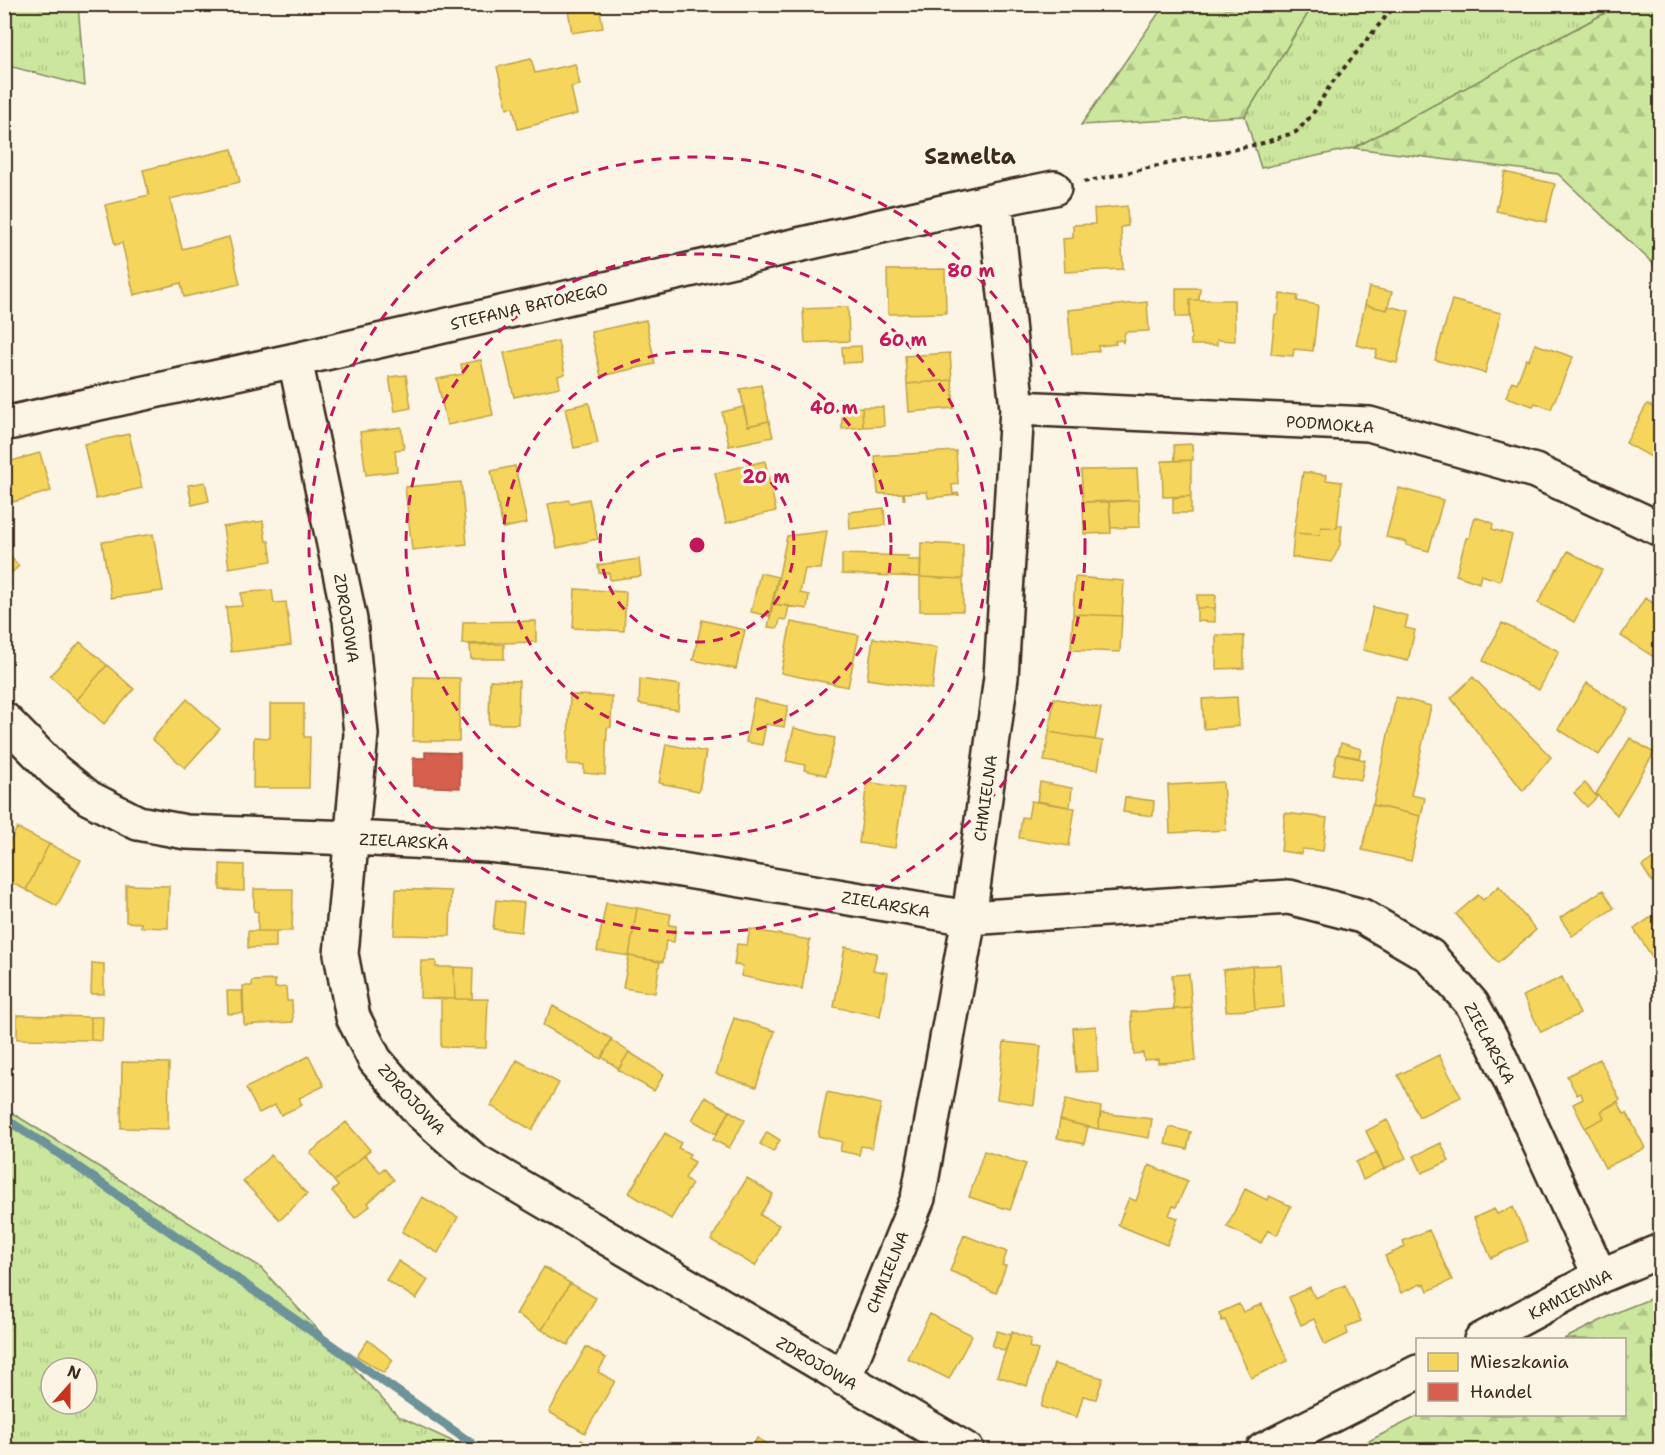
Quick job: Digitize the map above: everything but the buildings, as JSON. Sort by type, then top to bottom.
[{"type":"street","name":"STEFANA BATOREGO","points":[[4,424],[1054,188]]},
{"type":"street","name":"CHMIELNA","points":[[844,1379],[918,1198],[969,918],[1001,677],[1017,408],[995,200]]},
{"type":"street","name":"ZDROJOWA","points":[[295,360],[350,620],[361,734],[341,954],[353,1017],[375,1060],[421,1113],[473,1159],[967,1450]]},
{"type":"street","name":"PODMOKŁA","points":[[1017,408],[1370,424],[1536,471],[1660,529]]},
{"type":"street","name":"ZIELARSKA","points":[[4,719],[55,771],[89,798],[138,824],[186,832],[488,845],[615,858],[969,918],[1289,897],[1362,916],[1430,956],[1472,1004],[1492,1040],[1600,1276]]},
{"type":"street","name":"KAMIENNA","points":[[1484,1338],[1600,1276],[1660,1251]]},
{"type":"street","points":[[1263,1450],[1416,1373]]},
{"type":"path","points":[[1054,188],[1263,143],[1296,132],[1312,115],[1331,84],[1396,4]]},
{"type":"green space","points":[[1165,4],[1313,5],[1245,116],[1081,125]]},
{"type":"green space","points":[[4,5],[78,5],[85,86],[5,65]]},
{"type":"green space","points":[[1313,5],[1620,5],[1354,148],[1261,168],[1245,116]]},
{"type":"green space","points":[[1620,5],[1660,5],[1660,270],[1558,174],[1354,148]]},
{"type":"green space","points":[[4,1108],[259,1266],[398,1416],[471,1450],[5,1450]]},
{"type":"green space","points":[[1660,1295],[1660,1450],[1351,1450],[1418,1416],[1626,1416],[1626,1338],[1566,1338],[1622,1310]]},
{"type":"waterway","points":[[4,1118],[58,1153],[481,1450]]},
{"type":"district","name":"Szmelta","points":[[970,156]]}]
